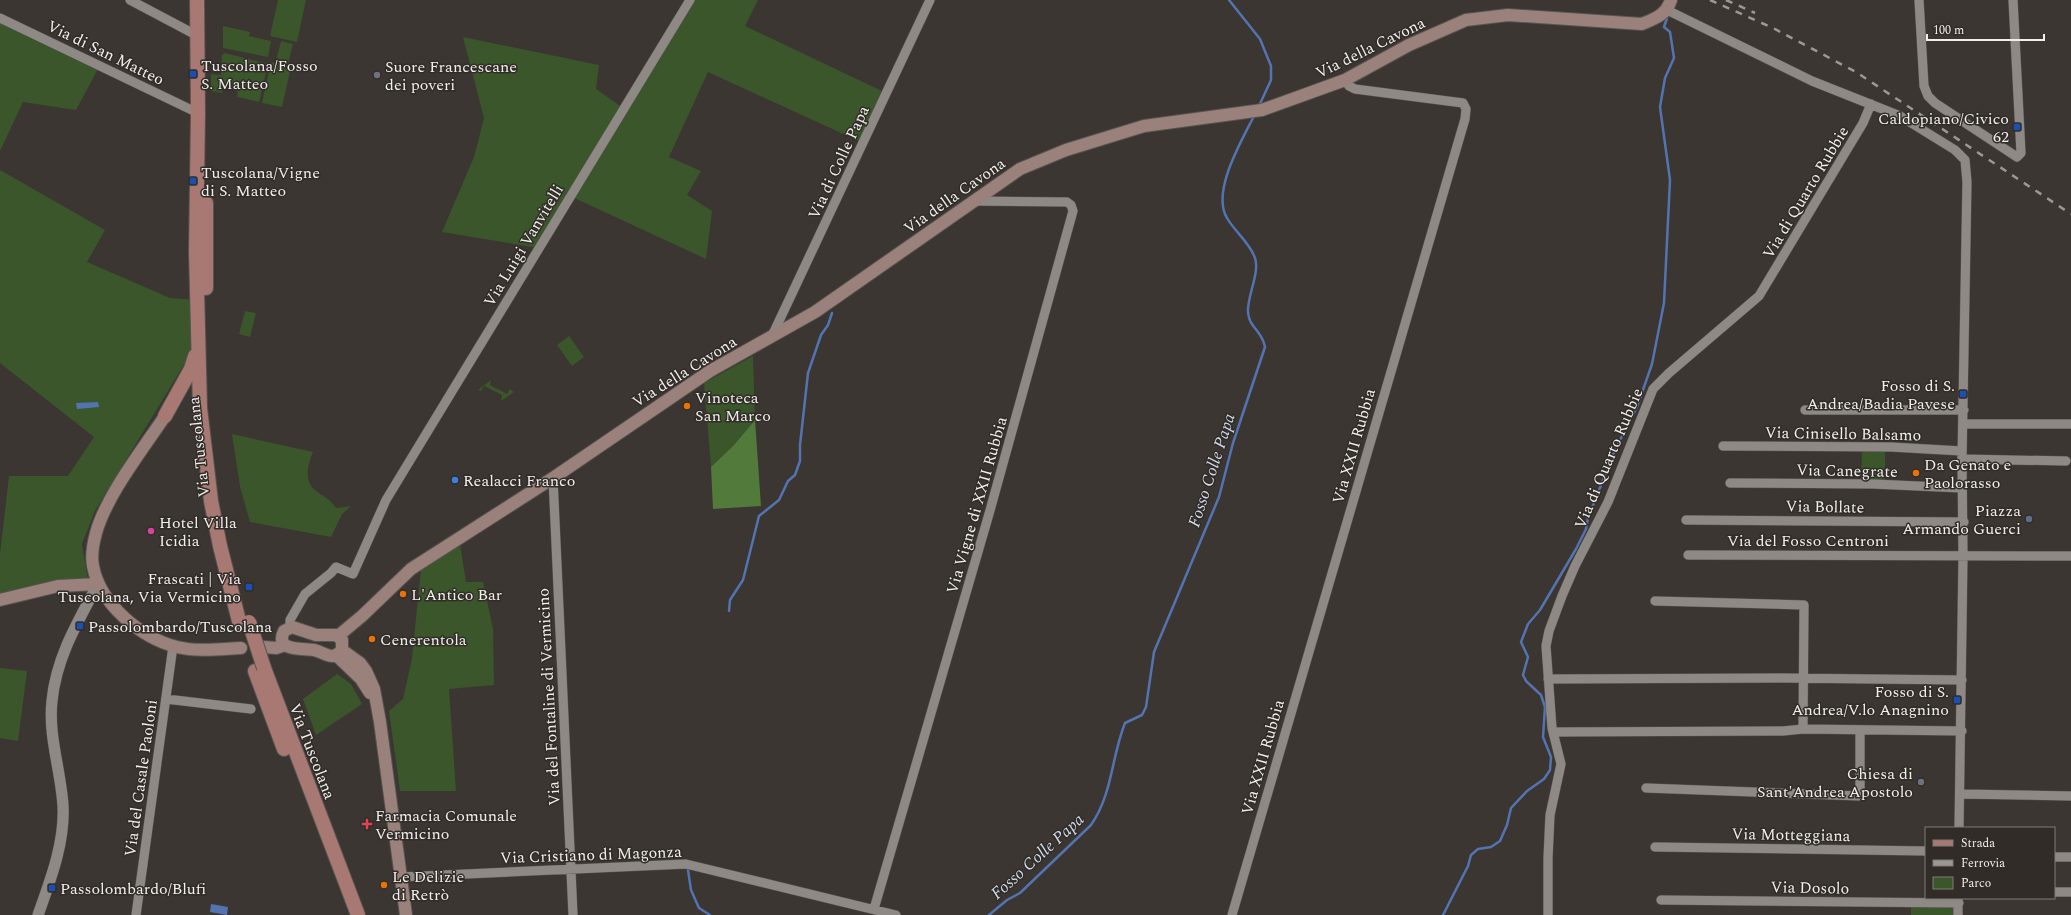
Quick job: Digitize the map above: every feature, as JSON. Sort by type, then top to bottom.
[{"type":"main road","name":"Via Tuscolana","points":[[197,0],[198,114],[196,251],[200,408],[211,501],[221,553],[244,624],[348,915]]},
{"type":"main road","name":"Via Tuscolana","points":[[205,0],[206,297],[210,422],[215,472],[244,624]]},
{"type":"main road","name":"Via della Cavona","points":[[338,636],[362,616],[411,568],[553,478],[704,375],[815,312],[1020,169],[1066,150],[1144,126],[1257,111],[1345,80],[1420,40],[1466,20],[1508,15],[1642,24],[1660,16],[1669,5]]},
{"type":"main road","points":[[199,340],[191,369],[164,416],[113,495],[98,525],[94,541],[92,560],[98,584],[111,602],[129,621],[152,636],[173,646],[199,649],[241,648]]},
{"type":"main road","points":[[164,416],[176,404],[184,400],[192,401],[200,408]]},
{"type":"main road","points":[[0,600],[58,586],[98,584]]},
{"type":"main road","points":[[339,653],[342,640],[338,636],[332,634],[316,635],[296,629],[284,631],[283,641],[292,649],[310,649],[332,656],[339,653],[360,663],[366,671],[374,689],[380,722],[406,915]]},
{"type":"main road","name":"Via Tuscolana","points":[[260,669],[358,915]]},
{"type":"street","points":[[130,0],[198,36]]},
{"type":"street","name":"Via Luigi Vanvitelli","points":[[296,629],[297,610],[309,589],[331,573],[336,567],[353,574],[383,507],[410,460],[690,0]]},
{"type":"street","name":"Via di Colle Papa","points":[[772,336],[930,0]]},
{"type":"street","points":[[1919,0],[1924,86],[1928,96],[1937,104],[2018,157],[2021,153],[2013,0]]},
{"type":"street","points":[[1669,5],[1812,81],[1891,111],[1920,127],[1958,152],[1966,162],[1964,410],[1962,455],[1964,522],[1962,731],[1959,827]]},
{"type":"street","name":"Via di San Matteo","points":[[0,18],[198,114]]},
{"type":"street","name":"Via XXII Rubbia","points":[[1232,915],[1465,119],[1466,109],[1462,103],[1355,89],[1349,86],[1345,80]]},
{"type":"street","name":"Via di Quarto Rubbie","points":[[1548,915],[1550,815],[1560,764],[1553,732],[1548,679],[1546,646],[1549,629],[1572,573],[1608,502],[1651,392],[1660,381],[1759,296],[1863,123],[1871,104]]},
{"type":"street","name":"Via Vigne di XXII Rubbia","points":[[874,909],[989,514],[1074,211],[1071,205],[1067,202],[971,202]]},
{"type":"street","points":[[1805,410],[1964,410]]},
{"type":"street","points":[[1963,424],[2071,424]]},
{"type":"street","name":"Via Cinisello Balsamo","points":[[1723,446],[1891,447],[1962,455],[2066,461]]},
{"type":"street","name":"Via del Fontaline di Vermicino","points":[[553,478],[573,915]]},
{"type":"street","name":"Via Canegrate","points":[[1730,483],[1873,484],[1962,488]]},
{"type":"street","name":"Via Bollate","points":[[1686,520],[1964,522]]},
{"type":"street","name":"Via del Fosso Centroni","points":[[1688,555],[2071,556]]},
{"type":"street","points":[[38,915],[55,862],[63,821],[63,800],[51,718],[54,690],[68,644],[98,584]]},
{"type":"street","points":[[1655,601],[1804,605],[1803,729]]},
{"type":"street","name":"Via del Casale Paoloni","points":[[136,915],[173,646]]},
{"type":"street","points":[[1548,679],[1803,678],[1962,680]]},
{"type":"street","points":[[166,699],[251,709]]},
{"type":"street","points":[[1553,732],[1783,731],[1803,729],[1962,731]]},
{"type":"street","points":[[1646,788],[1860,796],[1860,730]]},
{"type":"street","points":[[1961,794],[2071,796]]},
{"type":"street","name":"Via Motteggiana","points":[[1655,847],[1925,851]]},
{"type":"street","points":[[2055,857],[2071,857]]},
{"type":"street","name":"Via Cristiano di Magonza","points":[[401,877],[686,864],[896,915]]},
{"type":"street","points":[[2055,892],[2071,892]]},
{"type":"street","name":"Via Dosolo","points":[[1661,900],[1959,901]]},
{"type":"street","points":[[1958,915],[1959,901]]},
{"type":"green space","points":[[278,0],[306,0],[297,42],[270,36]]},
{"type":"green space","points":[[690,0],[758,0],[745,26],[886,93],[863,143],[708,72],[669,157],[701,171],[687,195],[712,211],[706,259],[570,196],[538,248],[442,232],[474,157],[484,118],[463,37],[599,65],[596,89],[623,108]]},
{"type":"green space","points":[[0,19],[98,69],[76,110],[23,102],[0,151]]},
{"type":"green space","points":[[223,26],[250,32],[249,36],[271,41],[268,57],[223,48]]},
{"type":"green space","points":[[281,41],[293,44],[288,64],[276,61]]},
{"type":"green space","points":[[225,53],[268,64],[259,102],[237,97],[238,91],[224,87],[222,93],[211,91],[211,74],[221,75],[222,55]]},
{"type":"green space","points":[[271,62],[291,67],[282,107],[262,103]]},
{"type":"green space","points":[[0,170],[105,230],[87,262],[170,298],[197,300],[199,340],[95,511],[82,544],[88,580],[0,600],[0,554],[9,476],[68,476],[94,437],[0,363]]},
{"type":"green space","points":[[245,311],[256,313],[250,337],[239,334]]},
{"type":"green space","points":[[569,336],[584,357],[572,366],[557,345]]},
{"type":"green space","points":[[753,356],[755,420],[734,445],[711,467],[704,383]]},
{"type":"green space","points":[[491,380],[490,385],[507,394],[510,389],[514,392],[501,401],[502,395],[484,386],[481,391],[478,390]]},
{"type":"green space","points":[[755,420],[761,506],[713,509],[711,467],[734,445]]},
{"type":"green space","points":[[232,434],[313,452],[308,472],[311,486],[331,502],[336,508],[351,506],[342,514],[331,537],[250,522],[240,487]]},
{"type":"green space","points":[[1862,451],[1885,451],[1885,482],[1861,481]]},
{"type":"green space","points":[[460,544],[466,582],[483,582],[493,629],[494,685],[449,689],[456,791],[400,791],[389,711],[403,699],[412,658],[421,569]]},
{"type":"green space","points":[[0,668],[27,671],[18,741],[0,738]]},
{"type":"green space","points":[[337,674],[351,684],[362,704],[316,735],[303,699]]},
{"type":"green space","points":[[1911,903],[1956,903],[1957,915],[1911,915]]},
{"type":"water","points":[[98,402],[99,407],[77,409],[76,403]]},
{"type":"water","points":[[211,904],[228,907],[227,915],[210,912]]},
{"type":"waterway","name":"Fosso Colle Papa","points":[[1229,0],[1260,39],[1271,66],[1271,80],[1259,106]]},
{"type":"waterway","points":[[1443,915],[1468,866],[1471,855],[1478,849],[1491,847],[1500,841],[1507,825],[1511,808],[1527,791],[1544,779],[1550,770],[1551,757],[1543,737],[1545,707],[1541,695],[1526,681],[1523,675],[1528,657],[1521,642],[1528,624],[1540,610],[1586,529],[1588,518],[1615,450],[1637,407],[1652,364],[1664,303],[1670,180],[1660,107],[1665,78],[1674,58],[1670,32],[1664,27],[1667,18]]},
{"type":"waterway","name":"Fosso Colle Papa","points":[[989,915],[1007,900],[1020,893],[1091,825],[1098,813],[1108,788],[1120,736],[1125,723],[1142,715],[1146,707],[1154,652],[1219,497],[1233,443],[1265,347],[1261,337],[1251,322],[1248,312],[1249,299],[1256,271],[1255,258],[1250,247],[1227,218],[1223,207],[1225,181],[1230,166],[1254,116]]},
{"type":"waterway","points":[[729,611],[730,600],[743,580],[759,516],[779,500],[788,481],[795,475],[800,461],[800,445],[808,373],[821,335],[828,325],[832,313]]},
{"type":"waterway","points":[[688,870],[691,890],[699,908],[710,915]]},
{"type":"railway","points":[[1710,0],[1773,28],[1856,72],[2071,214]]},
{"type":"railway","points":[[1726,0],[1755,13]]},
{"type":"place","name":"Tuscolana/Fosso S. Matteo","points":[[193,74]]},
{"type":"place","name":"Suore Francescane dei poveri","points":[[377,75]]},
{"type":"place","name":"Caldopiano/Civico 62","points":[[2017,127]]},
{"type":"place","name":"Tuscolana/Vigne di S. Matteo","points":[[193,181]]},
{"type":"place","name":"Fosso di S. Andrea/Badia Pavese","points":[[1963,394]]},
{"type":"place","name":"Vinoteca San Marco","points":[[687,406]]},
{"type":"place","name":"Da Genato e Paolorasso","points":[[1916,473]]},
{"type":"place","name":"Realacci Franco","points":[[455,480]]},
{"type":"place","name":"Piazza Armando Guerci","points":[[2029,519]]},
{"type":"place","name":"Hotel Villa Icidia","points":[[151,531]]},
{"type":"place","name":"Frascati | Via Tuscolana, Via Vermicino","points":[[249,587]]},
{"type":"place","name":"L'Antico Bar","points":[[403,594]]},
{"type":"place","name":"Passolombardo/Tuscolana","points":[[80,626]]},
{"type":"place","name":"Cenerentola","points":[[372,639]]},
{"type":"place","name":"Fosso di S. Andrea/V.lo Anagnino","points":[[1957,700]]},
{"type":"place","name":"Chiesa di Sant'Andrea Apostolo","points":[[1921,782]]},
{"type":"place","name":"Farmacia Comunale Vermicino","points":[[367,824]]},
{"type":"place","name":"Le Delizie di Retrò","points":[[384,885]]},
{"type":"place","name":"Passolombardo/Blufi","points":[[52,888]]}]
